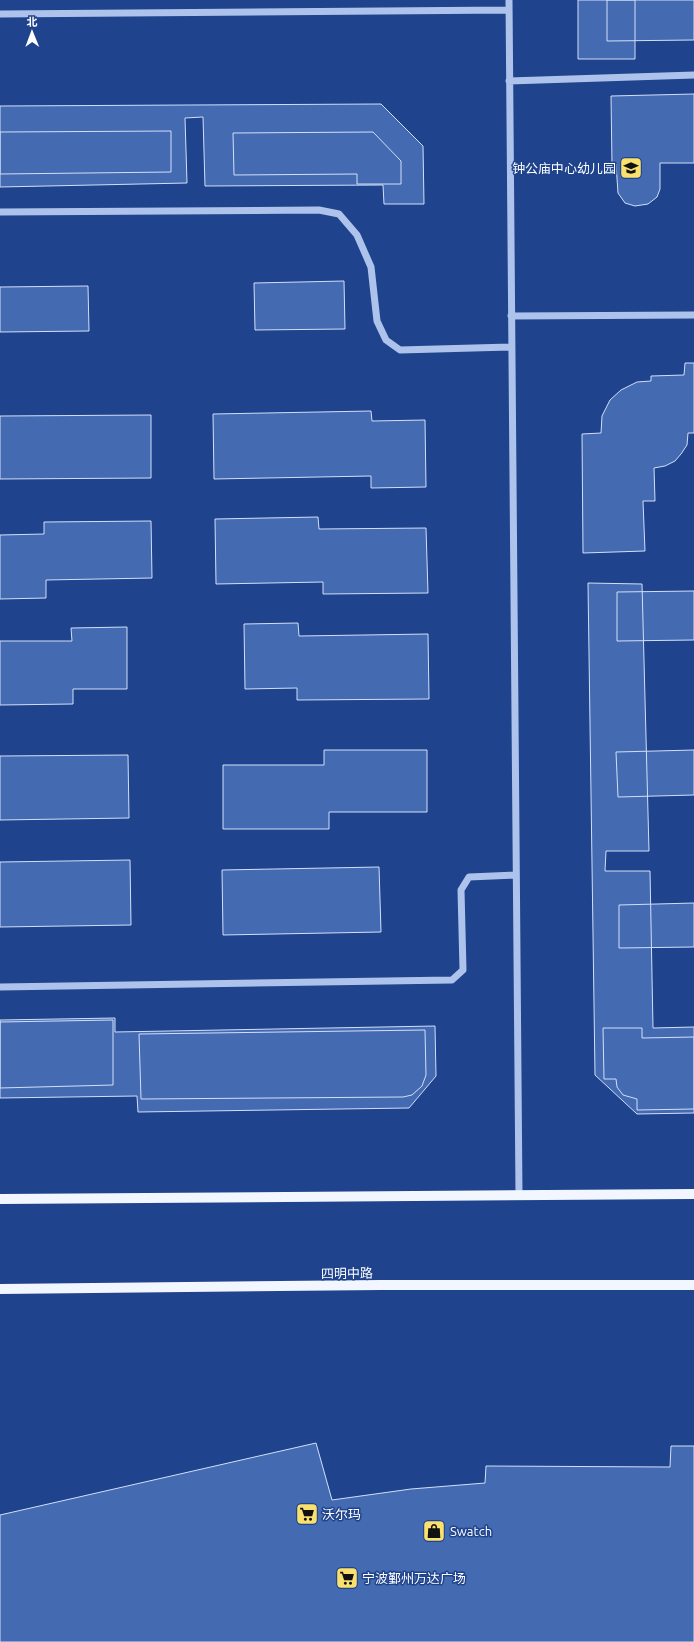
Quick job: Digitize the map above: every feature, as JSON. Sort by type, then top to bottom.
[{"type":"main road","points":[[0,1199],[694,1194]]},
{"type":"main road","name":"四明中路","points":[[0,1289],[381,1285],[694,1285]]},
{"type":"street","points":[[509,0],[519,1195]]},
{"type":"street","points":[[0,14],[509,10]]},
{"type":"street","points":[[509,81],[694,75]]},
{"type":"street","points":[[0,212],[319,210],[339,214],[357,235],[372,267],[377,321],[386,340],[400,350],[512,347]]},
{"type":"street","points":[[511,316],[694,315]]},
{"type":"street","points":[[0,986],[452,980],[463,970],[461,890],[469,877],[516,875]]},
{"type":"building","points":[[578,0],[635,0],[635,59],[578,59]]},
{"type":"building","points":[[607,0],[694,0],[694,40],[607,41]]},
{"type":"building","points":[[694,94],[694,163],[660,163],[660,189],[657,197],[648,204],[635,206],[625,203],[618,193],[616,164],[612,165],[611,96]]},
{"type":"building","points":[[381,104],[423,146],[424,204],[384,204],[383,185],[205,186],[203,117],[185,118],[187,183],[0,187],[0,106]]},
{"type":"building","points":[[171,131],[171,172],[0,174],[0,132]]},
{"type":"building","points":[[373,132],[401,161],[401,184],[357,184],[357,174],[234,175],[233,133]]},
{"type":"building","points":[[344,281],[345,329],[255,330],[254,283]]},
{"type":"building","points":[[88,286],[89,331],[0,332],[0,287]]},
{"type":"building","points":[[685,363],[694,363],[694,433],[688,433],[687,445],[675,461],[665,466],[654,468],[655,501],[643,501],[645,551],[583,553],[582,434],[601,433],[602,416],[610,400],[621,390],[637,382],[651,381],[651,376],[684,375]]},
{"type":"building","points":[[371,411],[372,421],[425,420],[426,487],[371,488],[371,476],[214,479],[213,414]]},
{"type":"building","points":[[151,415],[151,478],[0,479],[0,416]]},
{"type":"building","points":[[318,517],[319,529],[426,528],[428,593],[323,594],[323,582],[216,584],[215,519]]},
{"type":"building","points":[[151,521],[152,578],[46,580],[46,598],[0,599],[0,535],[44,534],[44,522]]},
{"type":"building","points":[[588,583],[642,584],[649,851],[606,851],[605,871],[650,871],[653,1028],[694,1027],[694,1113],[637,1114],[595,1075]]},
{"type":"building","points":[[694,591],[694,640],[617,641],[617,592]]},
{"type":"building","points":[[298,623],[299,636],[428,634],[429,699],[297,700],[297,688],[245,689],[244,624]]},
{"type":"building","points":[[127,627],[127,689],[73,689],[73,704],[0,705],[0,641],[72,641],[71,628]]},
{"type":"building","points":[[324,750],[427,750],[427,812],[329,812],[329,829],[223,829],[223,765],[324,765]]},
{"type":"building","points":[[694,750],[694,795],[618,797],[616,752]]},
{"type":"building","points":[[128,755],[129,818],[0,820],[0,756]]},
{"type":"building","points":[[130,860],[131,925],[0,927],[0,862]]},
{"type":"building","points":[[379,867],[381,932],[223,935],[222,870]]},
{"type":"building","points":[[694,903],[694,947],[619,948],[619,905]]},
{"type":"building","points":[[115,1018],[115,1032],[435,1026],[436,1076],[409,1108],[138,1112],[137,1096],[0,1098],[0,1020]]},
{"type":"building","points":[[113,1020],[113,1085],[0,1088],[0,1022]]},
{"type":"building","points":[[603,1028],[642,1028],[642,1038],[694,1037],[694,1109],[637,1110],[637,1099],[623,1095],[617,1087],[616,1079],[604,1079]]},
{"type":"building","points":[[425,1030],[426,1075],[422,1086],[412,1095],[403,1097],[141,1099],[139,1034]]},
{"type":"building","name":"宁波鄞州万达广场","points":[[316,1443],[332,1500],[411,1489],[485,1483],[486,1466],[670,1467],[671,1446],[694,1446],[694,1642],[0,1642],[0,1515]]},
{"type":"place","name":"钟公庙中心幼儿园","points":[[631,168]]},
{"type":"place","name":"沃尔玛","points":[[307,1514]]},
{"type":"place","name":"Swatch","points":[[434,1531]]},
{"type":"place","name":"宁波鄞州万达广场","points":[[347,1578]]}]
